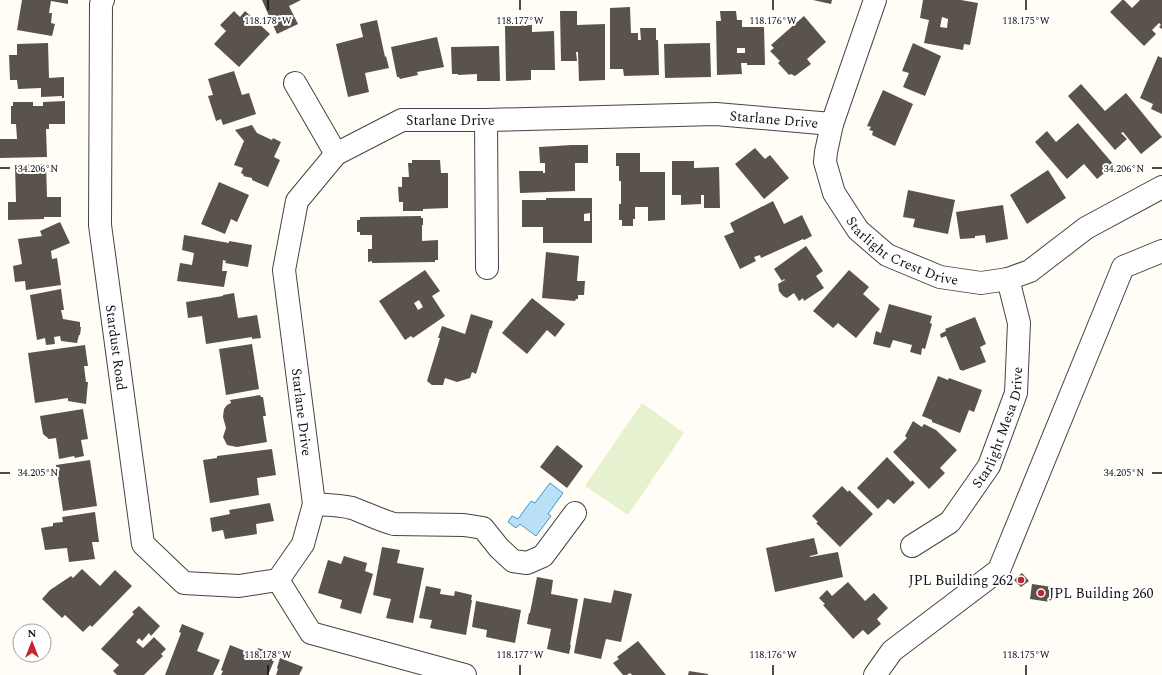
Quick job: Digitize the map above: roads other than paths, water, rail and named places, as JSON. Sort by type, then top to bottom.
[{"type":"street","name":"Stardust Road","points":[[103,0],[101,4],[100,225],[143,544],[184,583],[239,586],[278,580]]},
{"type":"street","name":"Starlight Crest Drive","points":[[875,0],[832,124],[825,162],[834,193],[858,230],[887,255],[940,277],[981,283],[1008,279],[1030,271],[1086,228],[1162,187]]},
{"type":"street","points":[[295,83],[336,154]]},
{"type":"street","name":"Starlane Drive","points":[[278,580],[303,544],[314,504],[284,270],[297,201],[336,154],[402,120],[486,120],[716,114],[832,124]]},
{"type":"street","points":[[486,120],[487,268]]},
{"type":"street","points":[[875,675],[892,651],[999,570],[1123,268],[1162,251]]},
{"type":"street","name":"Starlight Mesa Drive","points":[[912,546],[950,522],[985,472],[989,466],[1016,393],[1019,323],[1008,279]]},
{"type":"street","points":[[314,504],[338,505],[394,524],[464,524],[483,528],[499,548],[513,561],[527,563],[543,556],[575,513]]},
{"type":"street","points":[[278,580],[311,632],[465,675]]},
{"type":"water","points":[[550,483],[563,493],[548,514],[551,516],[536,536],[520,524],[516,528],[508,522],[512,516],[518,519],[531,501],[535,503]]},
{"type":"place","name":"JPL Building 262","points":[[1021,580]]},
{"type":"place","name":"JPL Building 260","points":[[1041,593]]}]
